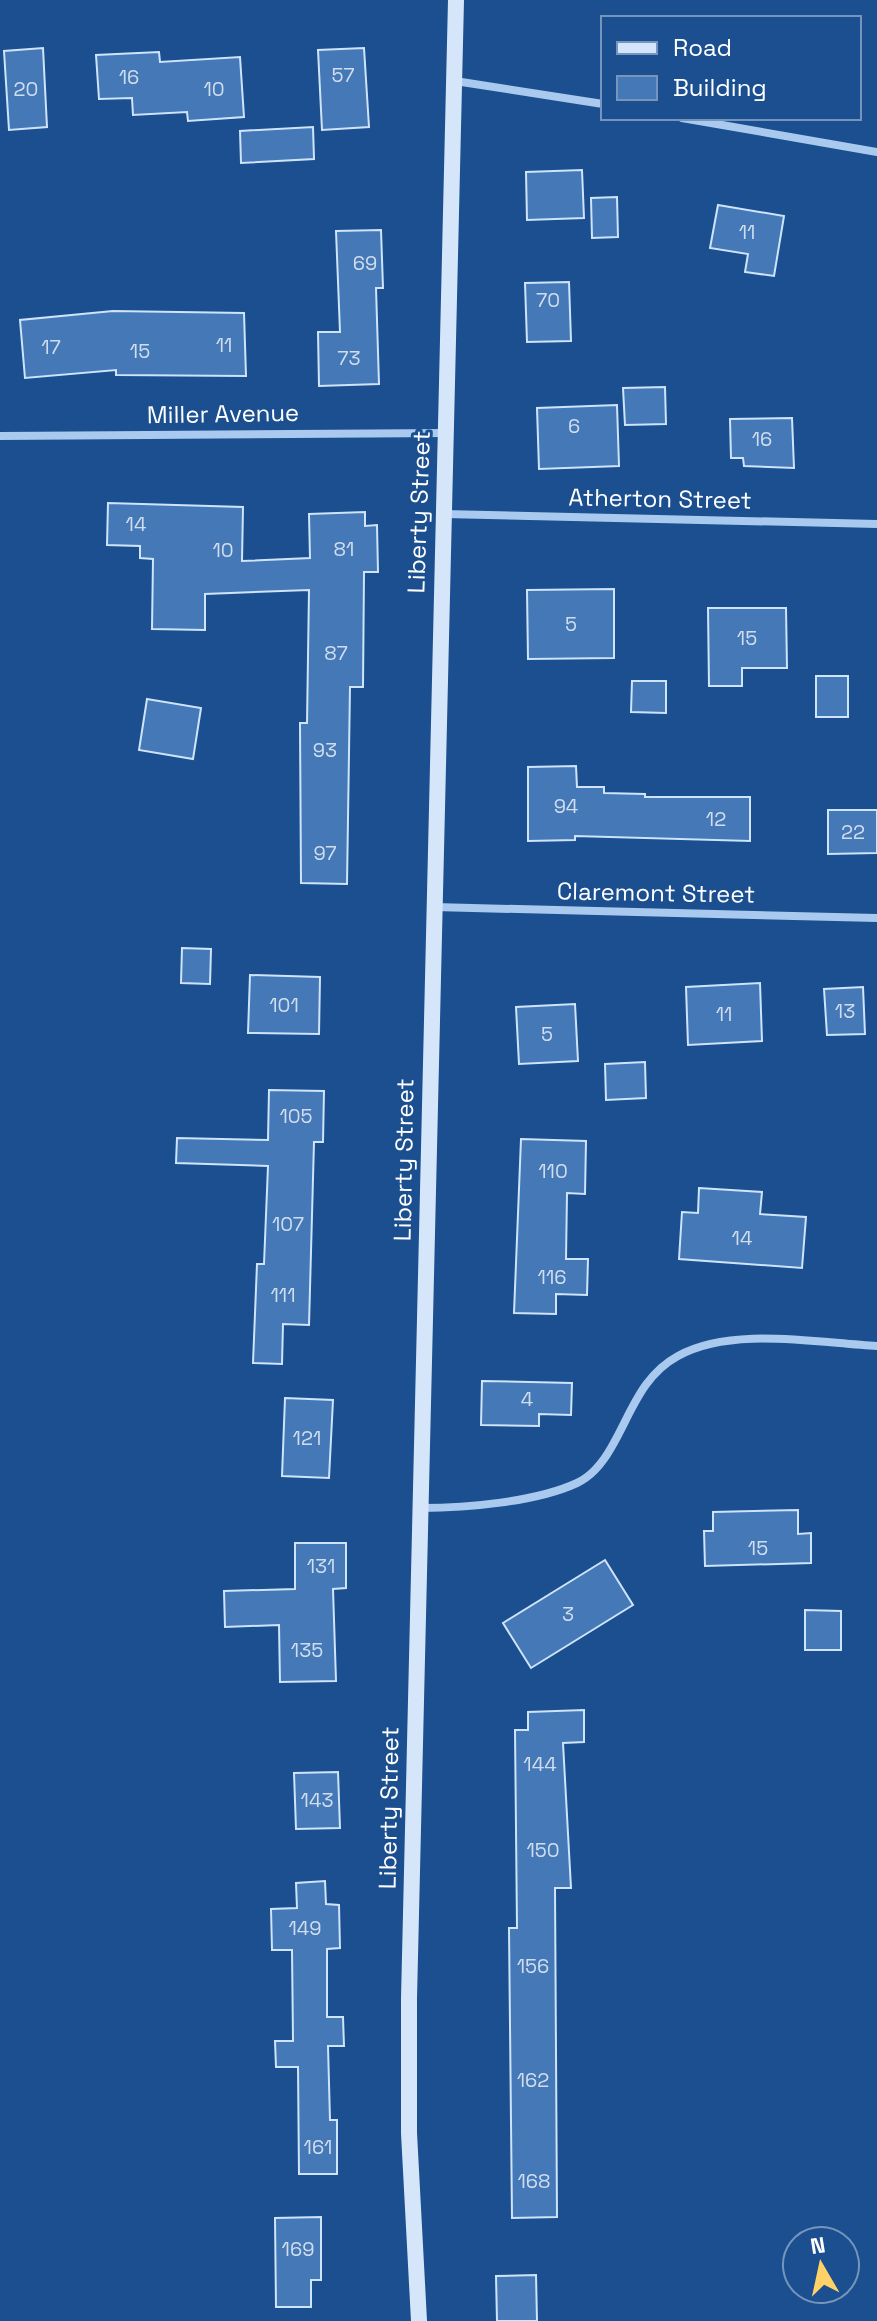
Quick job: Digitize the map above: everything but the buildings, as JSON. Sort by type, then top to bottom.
[{"type":"main road","name":"Liberty Street","points":[[419,2321],[408,2043],[456,0]]},
{"type":"street","points":[[455,81],[601,104]]},
{"type":"street","points":[[693,120],[877,152]]},
{"type":"street","name":"Miller Avenue","points":[[0,436],[446,433]]},
{"type":"street","name":"Atherton Street","points":[[443,514],[877,524]]},
{"type":"street","name":"Claremont Street","points":[[434,907],[877,918]]},
{"type":"street","points":[[420,1508],[507,1499],[577,1483],[602,1462],[648,1380],[677,1356],[695,1348],[735,1340],[877,1346]]}]
